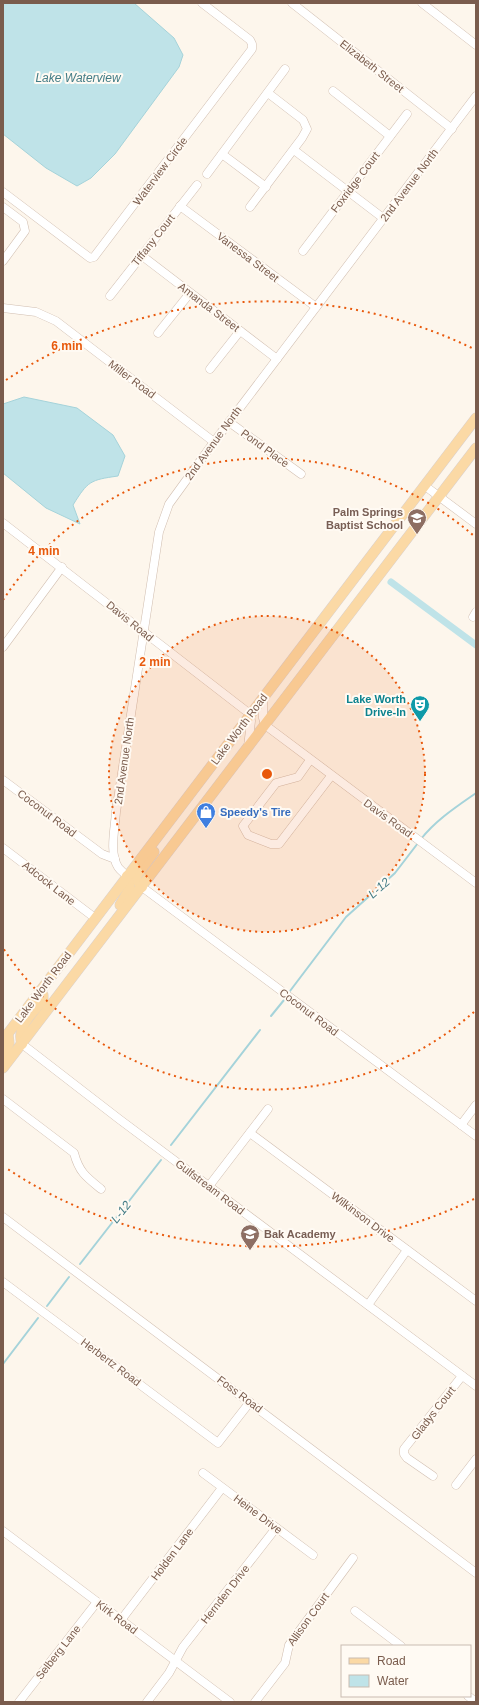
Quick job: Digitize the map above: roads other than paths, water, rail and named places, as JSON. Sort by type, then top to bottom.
[{"type":"main road","name":"Lake Worth Road","points":[[5,1035],[476,418]]},
{"type":"main road","name":"Lake Worth Road","points":[[3,1068],[476,448]]},
{"type":"main road","points":[[142,887],[137,883],[137,875],[154,852],[160,833]]},
{"type":"main road","points":[[111,926],[114,912],[130,888],[127,876]]},
{"type":"main road","points":[[22,1044],[19,1036],[21,1028],[43,1000],[43,995],[40,991]]},
{"type":"main road","points":[[3,1055],[9,1043],[5,1035]]},
{"type":"street","name":"Waterview Circle","points":[[3,192],[90,258],[94,257],[252,49],[250,40],[202,3]]},
{"type":"street","name":"Elizabeth Street","points":[[292,3],[452,128]]},
{"type":"street","points":[[422,3],[476,45]]},
{"type":"street","points":[[207,174],[285,69]]},
{"type":"street","points":[[333,91],[390,136]]},
{"type":"street","points":[[250,208],[306,133],[306,124],[303,120],[268,93]]},
{"type":"street","name":"2nd Avenue North","points":[[115,859],[114,849],[116,812],[143,630],[159,532],[169,504],[276,359],[476,96]]},
{"type":"street","name":"Foxridge Court","points":[[303,250],[407,114]]},
{"type":"street","points":[[294,150],[384,218]]},
{"type":"street","points":[[222,154],[266,187]]},
{"type":"street","name":"Tiffany Court","points":[[110,296],[197,185]]},
{"type":"street","name":"Vanessa Street","points":[[180,206],[316,308]]},
{"type":"street","points":[[3,207],[23,222],[25,231],[3,261]]},
{"type":"street","name":"Amanda Street","points":[[141,255],[276,359]]},
{"type":"street","points":[[158,333],[190,293]]},
{"type":"street","name":"Miller Road","points":[[3,308],[36,312],[56,321],[214,442]]},
{"type":"street","points":[[210,369],[240,331]]},
{"type":"street","name":"Pond Place","points":[[229,422],[301,474]]},
{"type":"street","points":[[425,486],[476,524]]},
{"type":"street","name":"Davis Road","points":[[3,523],[62,567],[143,630],[152,639],[250,714]]},
{"type":"street","points":[[3,647],[62,567]]},
{"type":"street","points":[[263,697],[263,718],[265,725]]},
{"type":"street","points":[[248,748],[251,721],[250,714]]},
{"type":"street","name":"Davis Road","points":[[265,725],[330,776],[476,883]]},
{"type":"street","points":[[310,760],[298,777],[276,783],[243,826],[248,835],[270,844],[279,844],[330,776]]},
{"type":"street","name":"Coconut Road","points":[[3,780],[103,855],[115,859],[118,866],[127,876]]},
{"type":"street","name":"Adcock Lane","points":[[3,848],[95,918]]},
{"type":"street","name":"Coconut Road","points":[[142,887],[476,1136]]},
{"type":"street","name":"Gulfstream Road","points":[[22,1044],[119,1119],[476,1386]]},
{"type":"street","points":[[3,1099],[74,1153],[77,1165],[85,1177],[101,1189]]},
{"type":"street","points":[[460,1125],[476,1105]]},
{"type":"street","points":[[209,1186],[268,1109]]},
{"type":"street","name":"Wilkinson Drive","points":[[250,1133],[476,1301]]},
{"type":"street","name":"Foss Road","points":[[3,1217],[476,1573]]},
{"type":"street","points":[[368,1305],[407,1250]]},
{"type":"street","name":"Herbertz Road","points":[[3,1282],[218,1443],[250,1402]]},
{"type":"street","name":"Gladys Court","points":[[433,1476],[408,1458],[404,1454],[404,1449],[462,1376]]},
{"type":"street","points":[[456,1486],[476,1459]]},
{"type":"street","name":"Heine Drive","points":[[203,1473],[313,1555]]},
{"type":"street","name":"Holden Lane","points":[[122,1620],[222,1488]]},
{"type":"street","name":"Hernden Drive","points":[[147,1702],[169,1674],[183,1647],[276,1528]]},
{"type":"street","name":"Kirk Road","points":[[3,1531],[230,1702]]},
{"type":"street","name":"Allison Court","points":[[255,1702],[284,1663],[289,1645],[353,1558]]},
{"type":"street","name":"Selberg Lane","points":[[19,1702],[97,1602]]},
{"type":"street","points":[[355,1611],[400,1645]]},
{"type":"water","name":"Lake Waterview","points":[[3,3],[134,3],[174,38],[183,55],[179,67],[115,154],[91,178],[77,186],[46,168],[3,134]]},
{"type":"water","points":[[24,397],[77,408],[113,435],[125,456],[118,476],[101,479],[91,483],[86,486],[78,497],[73,505],[80,524],[46,508],[3,473],[3,404]]},
{"type":"waterway","points":[[391,582],[476,645]]},
{"type":"waterway","name":"L-12","points":[[421,839],[440,820],[476,793]]},
{"type":"waterway","name":"L-12","points":[[290,991],[346,917],[395,873],[418,843]]},
{"type":"waterway","name":"L-12","points":[[271,1016],[284,1000]]},
{"type":"waterway","name":"L-12","points":[[171,1145],[260,1030]]},
{"type":"waterway","name":"L-12","points":[[80,1264],[161,1160]]},
{"type":"waterway","name":"L-12","points":[[47,1306],[69,1277]]},
{"type":"waterway","name":"L-12","points":[[3,1364],[38,1318]]},
{"type":"place","name":"Palm Springs Baptist School","points":[[417,535]]},
{"type":"place","name":"Lake Worth Drive-In","points":[[420,722]]},
{"type":"place","name":"Speedy's Tire","points":[[206,829]]},
{"type":"place","name":"Bak Academy","points":[[250,1251]]}]
